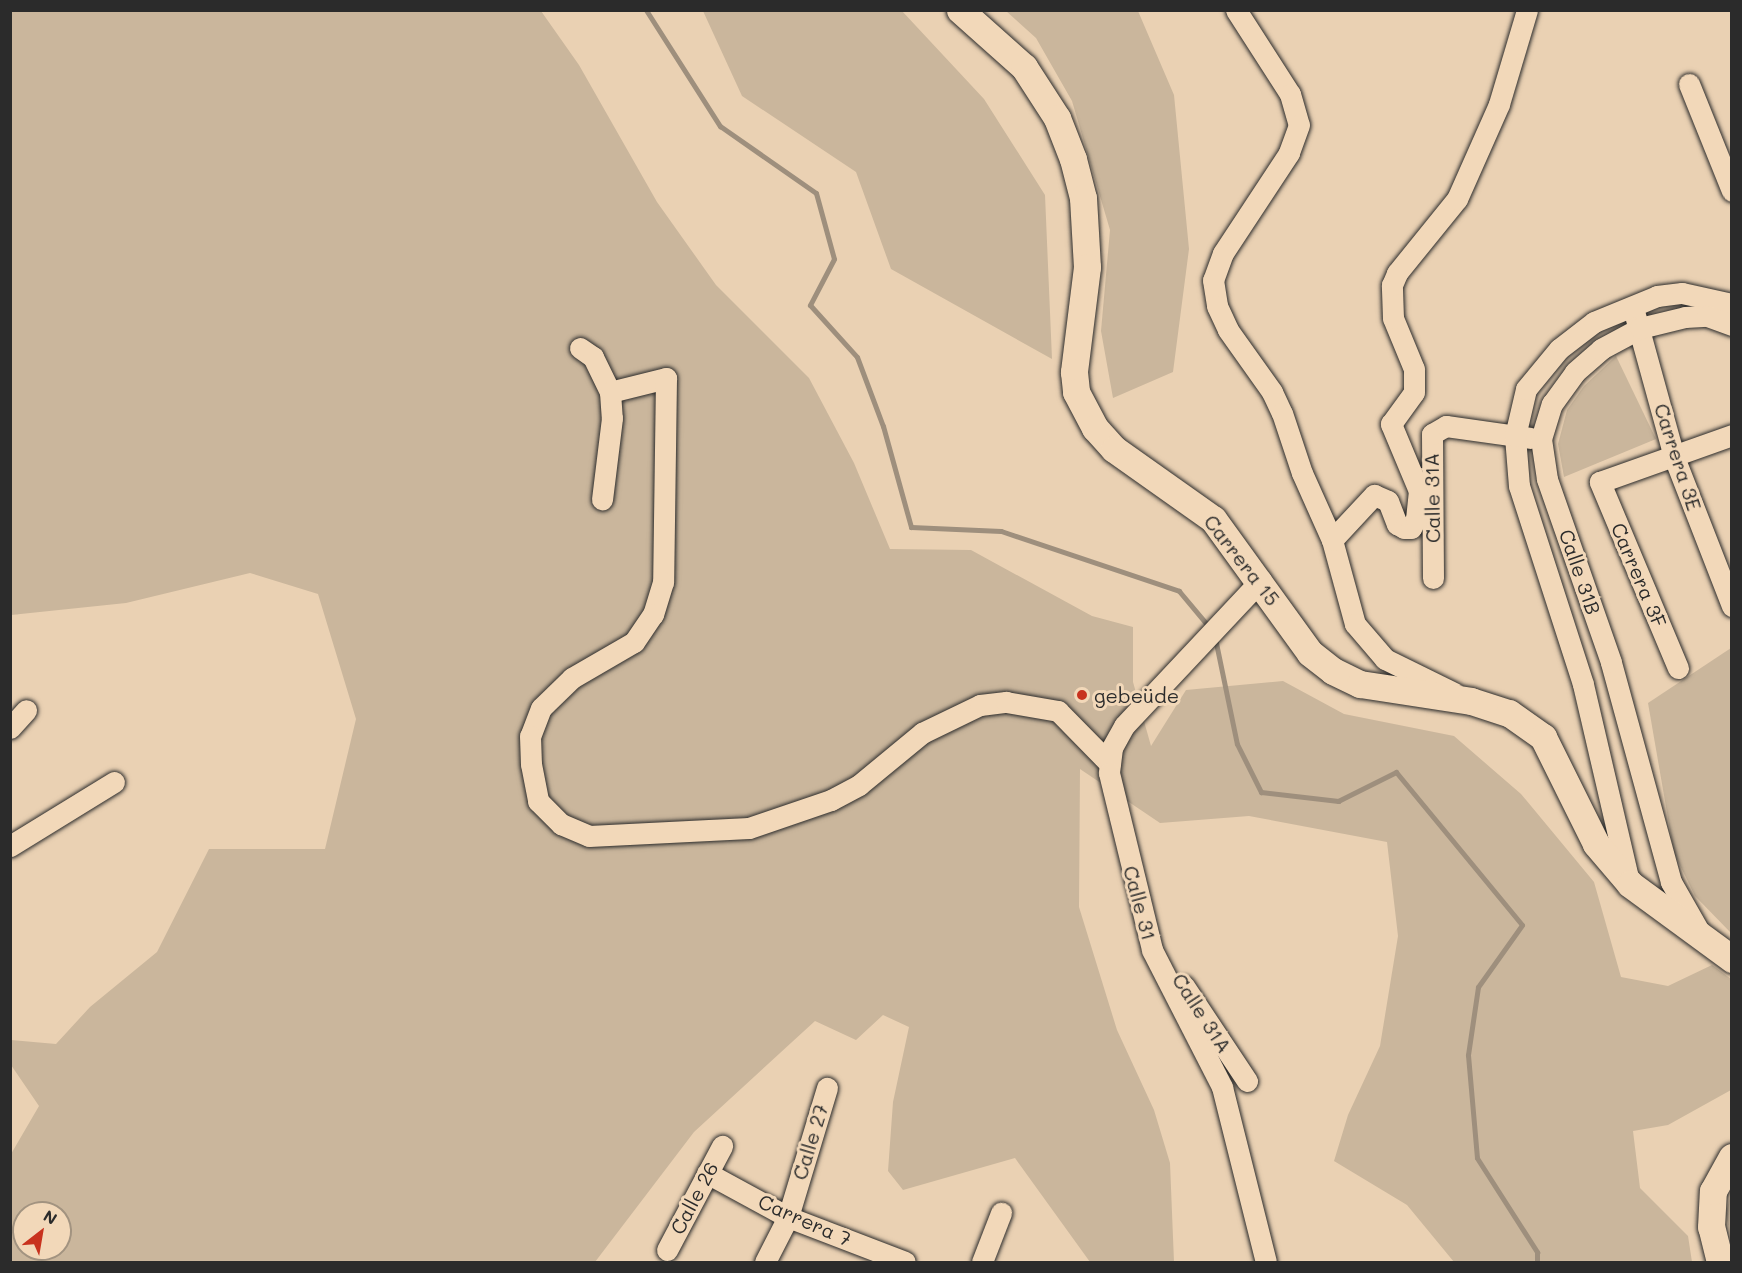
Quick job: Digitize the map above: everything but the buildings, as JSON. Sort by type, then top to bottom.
[{"type":"main road","name":"Carrera 15","points":[[960,10],[1024,67],[1057,118],[1073,159],[1083,198],[1087,267],[1074,372],[1076,392],[1084,411],[1114,449],[1214,519],[1255,586],[1310,653],[1333,671],[1360,684],[1471,701],[1509,713],[1543,737],[1596,844],[1630,884],[1731,959]]},
{"type":"main road","points":[[1720,1263],[1711,1227],[1713,1191],[1731,1157]]},
{"type":"street","points":[[1236,10],[1290,94],[1299,124],[1289,153],[1223,253],[1214,272],[1213,289],[1228,330],[1272,392],[1302,473],[1332,540],[1355,624],[1385,659],[1471,701]]},
{"type":"street","points":[[1332,540],[1365,500],[1374,495],[1388,501],[1397,524],[1404,528],[1411,528],[1416,519],[1419,491],[1391,424],[1414,393],[1414,369],[1394,318],[1392,285],[1397,273],[1457,199],[1500,104],[1527,10]]},
{"type":"street","points":[[1689,84],[1731,191]]},
{"type":"street","name":"Calle 31B","points":[[1630,884],[1582,684],[1520,486],[1515,436],[1526,389],[1559,349],[1594,322],[1657,296],[1682,293],[1731,304]]},
{"type":"street","name":"Carrera 3E","points":[[1632,306],[1640,328],[1674,457],[1731,606]]},
{"type":"street","name":"Calle 31B","points":[[1704,939],[1671,882],[1611,662],[1547,479],[1541,439],[1552,404],[1575,372],[1601,349],[1640,328],[1685,317],[1707,316],[1731,325]]},
{"type":"street","points":[[580,348],[593,357],[610,392],[612,418],[602,499]]},
{"type":"street","points":[[610,392],[666,378],[663,582],[653,614],[634,642],[572,678],[541,708],[530,736],[531,764],[538,801],[561,824],[589,836],[749,828],[831,800],[859,785],[922,733],[989,704],[1006,702],[1058,711],[1110,764]]},
{"type":"street","name":"Calle 31A","points":[[1433,578],[1432,434],[1446,426],[1515,436]]},
{"type":"street","points":[[1674,457],[1731,435]]},
{"type":"street","points":[[1515,436],[1541,439]]},
{"type":"street","name":"Carrera 3F","points":[[1674,457],[1600,482],[1678,668]]},
{"type":"street","name":"Calle 31","points":[[1255,586],[1124,726],[1112,748],[1110,764],[1115,808],[1152,950],[1222,1087],[1266,1263]]},
{"type":"street","points":[[10,728],[26,710]]},
{"type":"street","points":[[10,846],[114,782]]},
{"type":"street","name":"Calle 31A","points":[[1152,950],[1173,967],[1247,1081]]},
{"type":"street","name":"Calle 27","points":[[765,1263],[788,1217],[827,1088]]},
{"type":"street","name":"Calle 26","points":[[667,1250],[722,1146]]},
{"type":"street","name":"Carrera 7","points":[[707,1173],[788,1217],[905,1263]]},
{"type":"street","points":[[982,1263],[1001,1213]]},
{"type":"shaded area","points":[[10,11],[541,11],[579,65],[657,202],[716,285],[809,378],[854,463],[890,549],[971,550],[1092,616],[1133,627],[1133,682],[1151,746],[1186,690],[1283,681],[1344,714],[1454,736],[1521,794],[1594,882],[1621,977],[1668,986],[1712,965],[1731,979],[1731,1090],[1668,1125],[1633,1131],[1640,1188],[1688,1236],[1692,1262],[1454,1262],[1407,1205],[1334,1161],[1348,1115],[1380,1046],[1398,936],[1387,842],[1249,816],[1160,823],[1080,769],[1079,907],[1117,1030],[1154,1110],[1170,1163],[1174,1262],[1090,1262],[1015,1158],[903,1190],[888,1171],[893,1102],[909,1027],[883,1015],[856,1040],[815,1021],[694,1132],[595,1262],[11,1262],[11,1154],[39,1106],[11,1065],[11,1040],[56,1044],[90,1007],[157,952],[209,849],[325,849],[356,719],[318,594],[250,573],[126,603],[11,615]]},
{"type":"shaded area","points":[[703,11],[902,11],[984,99],[1045,195],[1052,359],[891,269],[856,172],[742,96]]},
{"type":"shaded area","points":[[1006,11],[1138,11],[1174,95],[1189,249],[1173,372],[1113,398],[1101,331],[1110,230],[1072,101],[1036,38]]},
{"type":"shaded area","points":[[1616,356],[1656,439],[1564,477],[1558,444],[1567,410],[1584,386]]},
{"type":"shaded area","points":[[1731,648],[1731,933],[1695,896],[1674,853],[1648,703]]},
{"type":"shaded area","points":[[1731,1192],[1731,1240],[1726,1214]]},
{"type":"waterway","points":[[646,10],[720,126],[816,193],[834,259],[810,305],[857,357],[883,426],[911,527],[1001,531],[1179,591],[1210,628]]},
{"type":"waterway","points":[[1215,638],[1237,744],[1261,792],[1338,801],[1396,772],[1522,925],[1478,987],[1468,1055],[1477,1158],[1537,1252],[1537,1262]]},
{"type":"place","name":"gebeüde","points":[[1082,695]]}]
